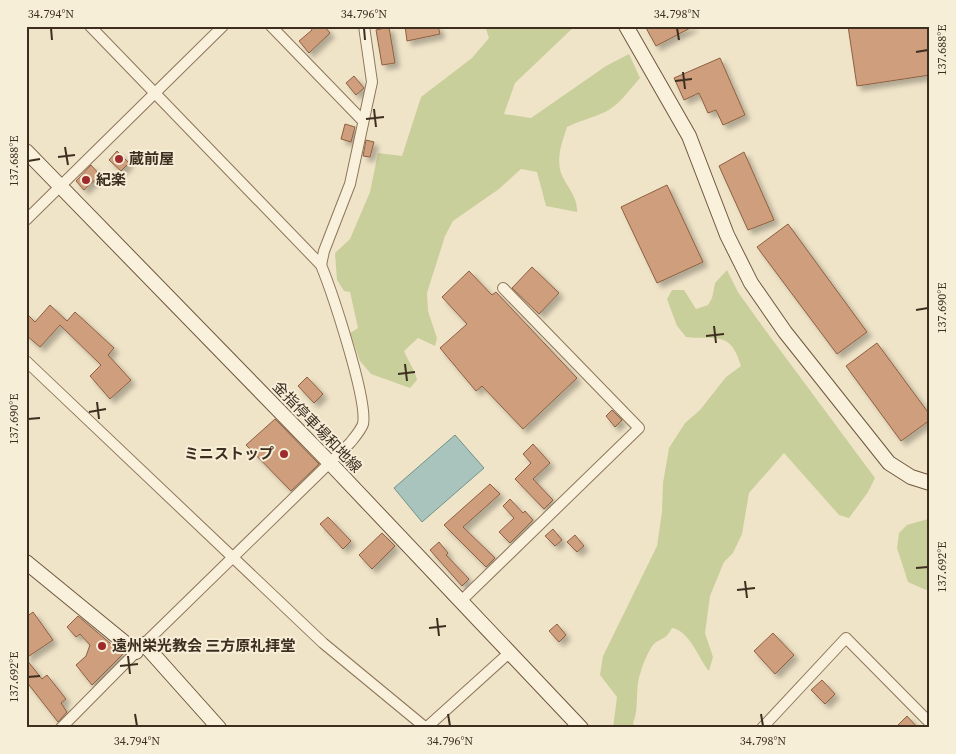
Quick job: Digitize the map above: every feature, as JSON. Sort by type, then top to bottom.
[{"type":"street","points":[[61,728],[350,443],[363,425],[362,403],[334,298],[321,265],[90,26]]},
{"type":"street","points":[[26,220],[223,26]]},
{"type":"street","points":[[272,26],[363,121]]},
{"type":"street","points":[[321,265],[324,251],[350,184],[372,82],[364,26]]},
{"type":"street","points":[[626,26],[689,136],[727,235],[751,283],[785,332],[889,463],[911,477],[930,483]]},
{"type":"street","name":"金指停車場和地線","points":[[26,152],[330,463],[581,728]]},
{"type":"street","points":[[461,601],[639,428],[503,288]]},
{"type":"street","points":[[26,361],[234,556],[323,644],[426,728],[510,653]]},
{"type":"street","points":[[26,562],[140,648],[219,728]]},
{"type":"street","points":[[762,728],[846,638],[930,724]]},
{"type":"green space","points":[[485,26],[575,26],[515,83],[504,114],[531,118],[606,66],[629,54],[640,78],[614,107],[567,127],[561,147],[559,163],[562,174],[573,194],[577,212],[546,206],[537,172],[521,169],[499,189],[453,221],[445,236],[427,293],[428,311],[437,338],[435,346],[418,338],[404,351],[417,380],[410,388],[371,374],[360,361],[350,333],[358,328],[350,292],[344,291],[337,280],[335,253],[350,239],[370,192],[378,153],[402,156],[421,97],[472,58],[489,38]]},
{"type":"green space","points":[[727,270],[738,292],[875,478],[868,492],[849,518],[839,515],[784,453],[749,493],[742,534],[733,553],[724,562],[710,596],[705,633],[713,657],[709,671],[689,639],[678,630],[672,628],[666,636],[653,645],[643,664],[639,678],[633,723],[635,728],[613,728],[617,697],[600,675],[603,656],[657,546],[662,512],[663,483],[669,448],[685,423],[700,410],[726,377],[741,366],[737,354],[727,342],[714,338],[686,337],[677,326],[667,299],[672,290],[684,290],[696,309],[708,305],[712,298],[715,283]]},
{"type":"green space","points":[[928,519],[930,586],[926,590],[908,582],[897,548],[899,533],[907,525]]},
{"type":"water","points":[[455,435],[484,468],[422,522],[394,488]]},
{"type":"building","points":[[310,26],[324,26],[330,33],[309,53],[299,41],[312,30]]},
{"type":"building","points":[[405,26],[438,26],[440,34],[407,41]]},
{"type":"building","points":[[645,26],[694,26],[656,46]]},
{"type":"building","points":[[848,26],[930,26],[930,75],[857,86]]},
{"type":"building","points":[[389,27],[395,63],[382,65],[376,30]]},
{"type":"building","points":[[720,58],[745,115],[723,125],[716,110],[708,113],[699,93],[684,100],[674,78]]},
{"type":"building","points":[[354,76],[364,88],[356,95],[346,83]]},
{"type":"building","points":[[345,124],[355,127],[351,142],[341,139]]},
{"type":"building","points":[[366,140],[374,142],[370,157],[363,156]]},
{"type":"building","points":[[117,151],[129,163],[121,171],[109,160]]},
{"type":"building","points":[[744,152],[774,220],[748,230],[719,166]]},
{"type":"building","points":[[91,165],[100,175],[84,190],[76,181]]},
{"type":"building","points":[[667,185],[703,262],[657,283],[621,207]]},
{"type":"building","points":[[788,224],[867,332],[837,354],[757,247]]},
{"type":"building","points":[[532,267],[559,293],[539,314],[512,288]]},
{"type":"building","points":[[469,271],[492,295],[496,292],[577,378],[523,429],[482,386],[476,391],[440,348],[467,324],[442,297]]},
{"type":"building","points":[[50,305],[67,321],[75,312],[114,348],[108,355],[131,380],[110,399],[90,376],[101,365],[60,325],[40,347],[26,335],[26,313],[35,322]]},
{"type":"building","points":[[877,343],[930,415],[930,420],[901,441],[846,366]]},
{"type":"building","points":[[307,377],[323,394],[314,403],[298,386]]},
{"type":"building","points":[[612,410],[622,420],[615,427],[606,416]]},
{"type":"building","name":"ミニストップ","points":[[275,419],[319,464],[291,491],[246,445]]},
{"type":"building","points":[[533,444],[550,463],[533,479],[553,500],[544,509],[515,479],[531,463],[523,454]]},
{"type":"building","points":[[490,484],[500,494],[463,527],[495,558],[486,567],[444,525]]},
{"type":"building","points":[[510,499],[523,513],[525,511],[533,520],[510,543],[499,532],[514,518],[503,506]]},
{"type":"building","points":[[328,517],[351,541],[343,549],[320,524]]},
{"type":"building","points":[[553,529],[562,540],[555,546],[545,536]]},
{"type":"building","points":[[382,533],[395,546],[372,569],[359,555]]},
{"type":"building","points":[[575,535],[584,546],[577,552],[567,542]]},
{"type":"building","points":[[439,542],[448,553],[446,555],[469,579],[462,586],[430,550]]},
{"type":"building","points":[[33,612],[53,640],[26,658],[26,617]]},
{"type":"building","points":[[78,616],[123,654],[92,685],[76,665],[86,656],[90,645],[80,634],[76,637],[67,627]]},
{"type":"building","points":[[557,624],[566,635],[559,642],[549,631]]},
{"type":"building","points":[[773,633],[794,655],[775,674],[754,651]]},
{"type":"building","points":[[26,659],[42,679],[47,675],[66,699],[61,703],[67,712],[58,722],[26,681]]},
{"type":"building","points":[[822,680],[835,694],[825,704],[811,690]]},
{"type":"building","points":[[907,716],[918,728],[895,728]]},
{"type":"place","name":"蔵前屋","points":[[119,159]]},
{"type":"place","name":"紀楽","points":[[86,180]]},
{"type":"place","name":"ミニストップ","points":[[284,454]]},
{"type":"place","name":"遠州栄光教会 三方原礼拝堂","points":[[102,646]]}]
